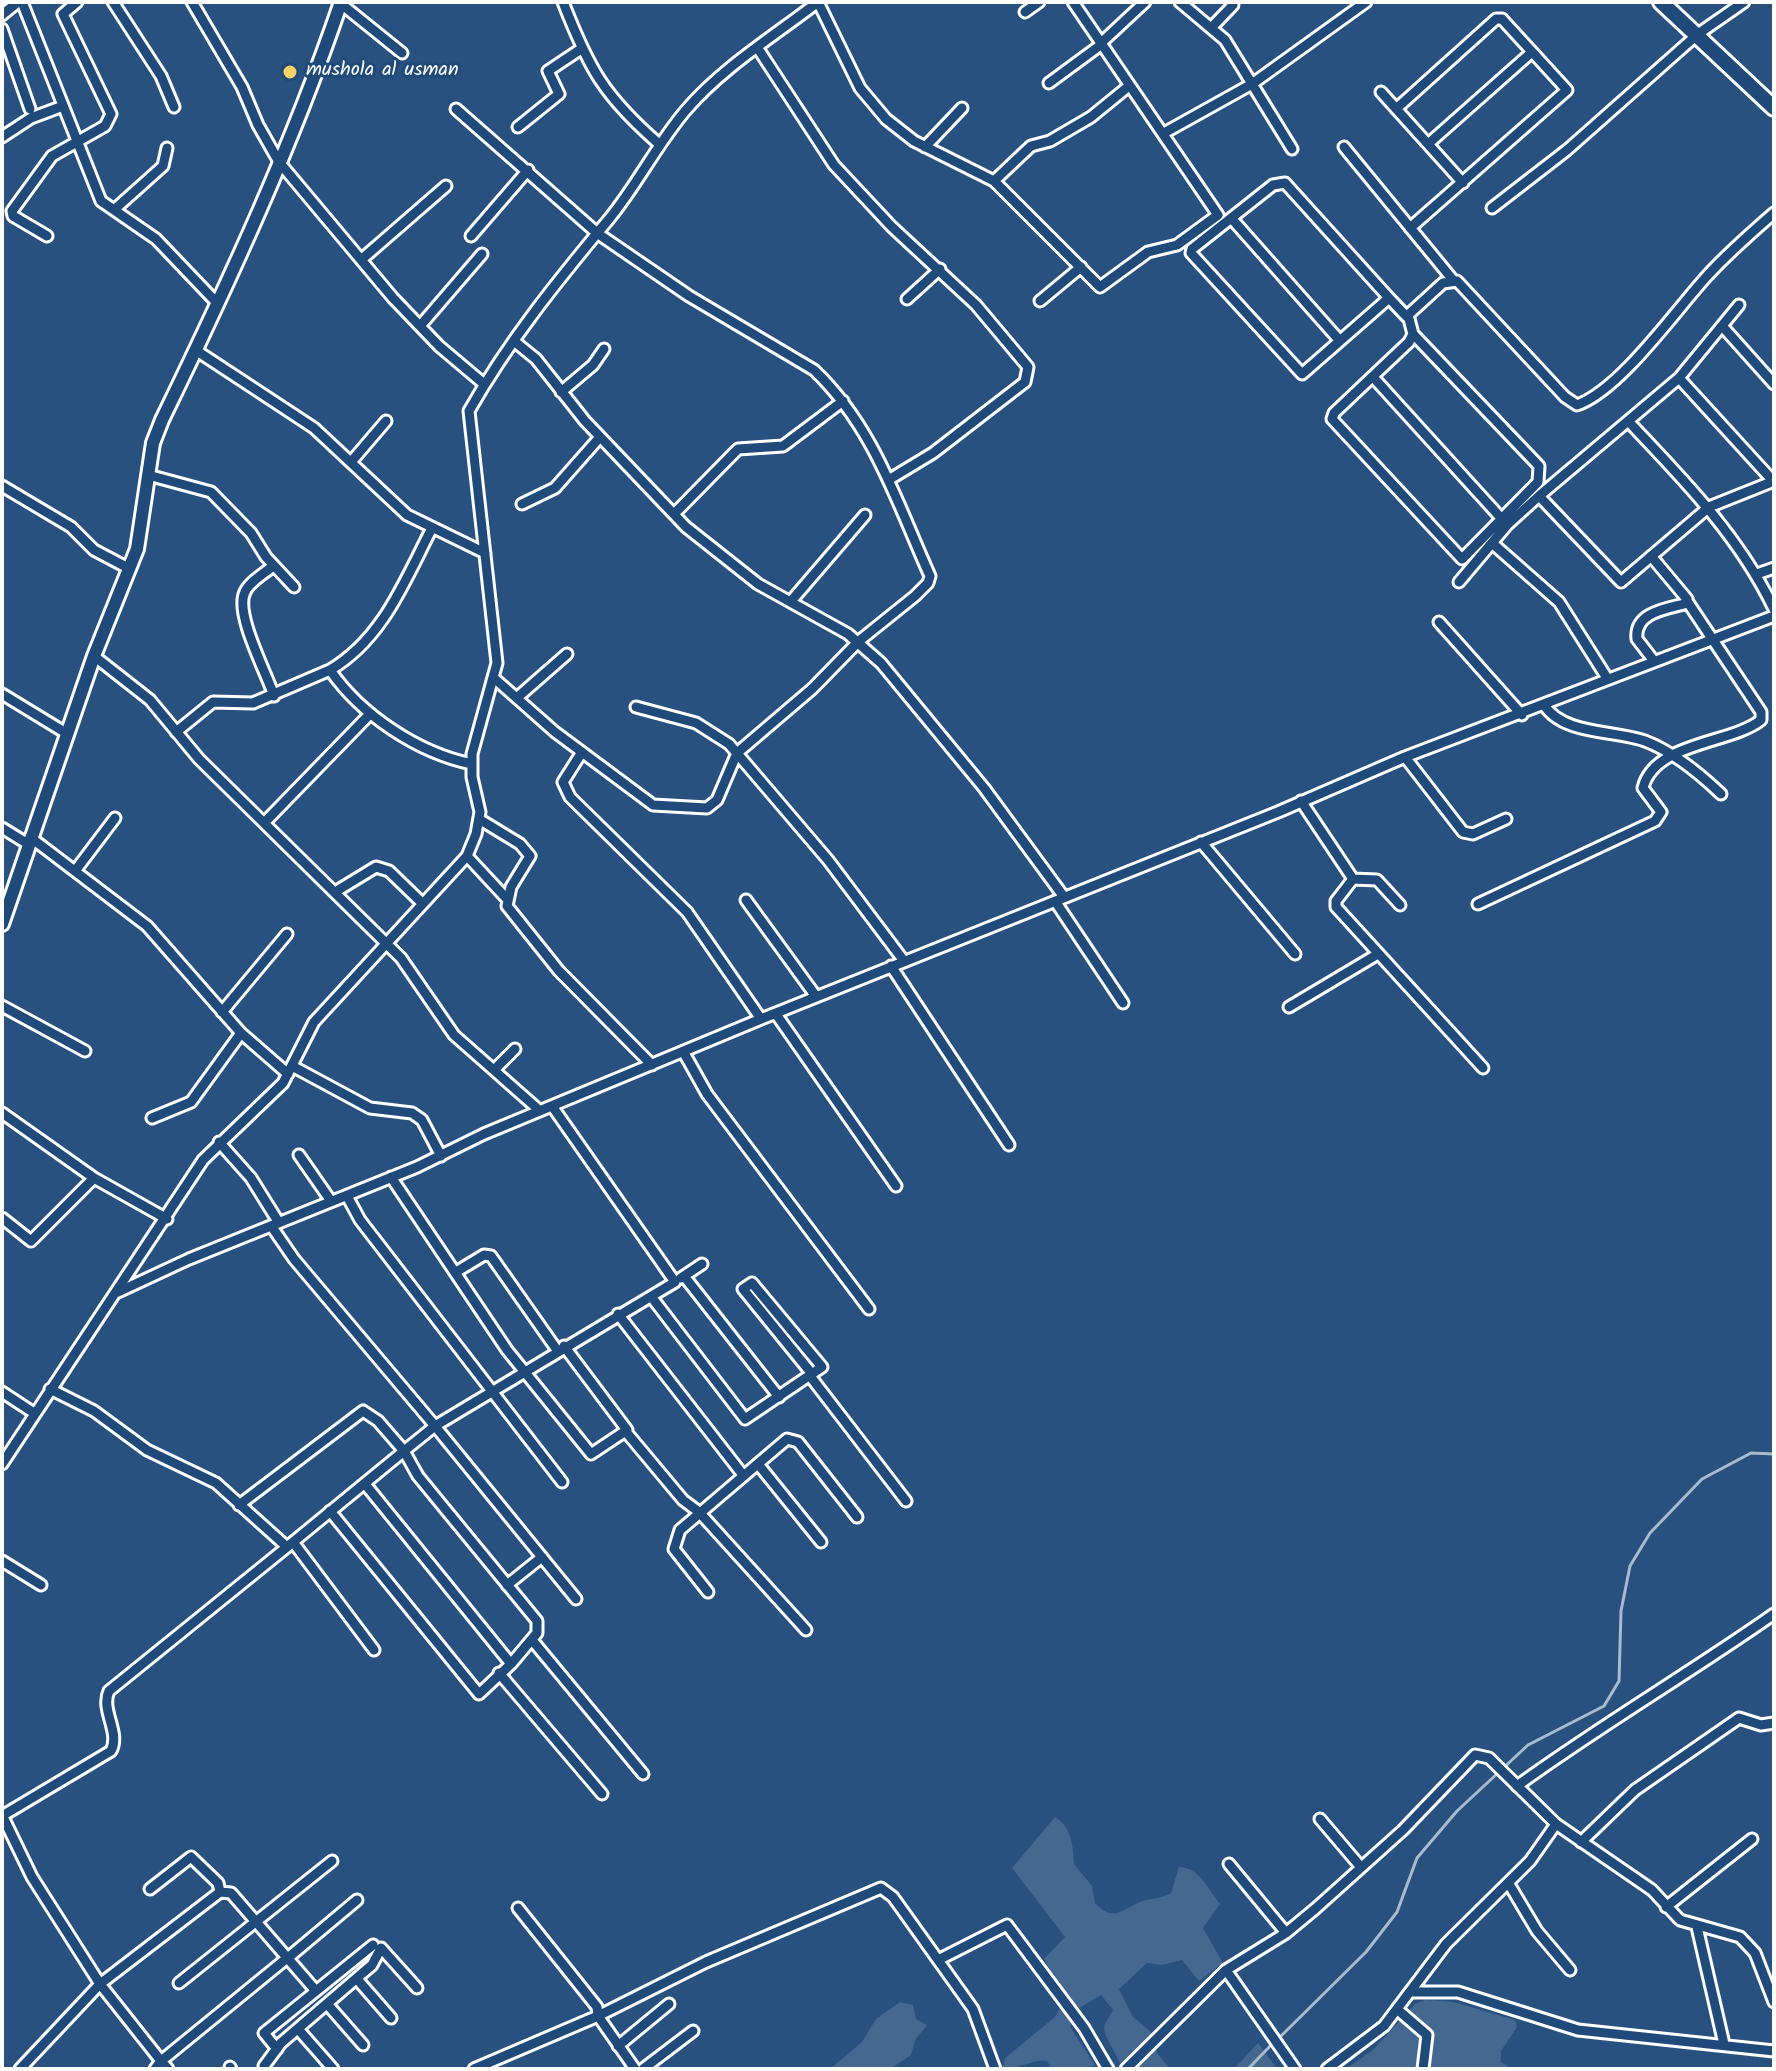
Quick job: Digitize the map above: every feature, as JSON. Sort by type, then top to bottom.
[{"type":"main road","points":[[2,924],[66,733],[137,549],[148,475],[162,420],[254,227],[321,63],[341,2]]},
{"type":"main road","points":[[1661,2],[1774,108]]},
{"type":"street","points":[[2,15],[20,2],[101,201],[189,269],[217,303]]},
{"type":"street","points":[[47,236],[13,216],[12,211],[52,156],[109,122],[111,111],[63,14],[77,2]]},
{"type":"street","points":[[113,2],[154,65],[174,107]]},
{"type":"street","points":[[192,2],[242,87],[258,125],[279,162],[420,326],[484,384]]},
{"type":"street","points":[[341,2],[402,53]]},
{"type":"street","points":[[563,2],[581,49],[621,111],[659,144]]},
{"type":"street","points":[[2,1464],[167,1219],[203,1160],[290,1070],[314,1022],[467,856],[479,819],[472,764],[482,714],[495,679],[495,639],[468,415],[484,384],[514,341],[689,107],[757,47],[818,2],[866,97],[900,132],[994,181],[1100,287],[1148,252],[1177,245],[1218,215],[1073,2]]},
{"type":"street","points":[[1025,12],[1039,2]]},
{"type":"street","points":[[1049,83],[1101,43],[1145,2]]},
{"type":"street","points":[[1180,2],[1225,40],[1292,149]]},
{"type":"street","points":[[1164,133],[1252,84],[1366,2]]},
{"type":"street","points":[[1492,208],[1567,150],[1698,34],[1744,2]]},
{"type":"street","points":[[1211,28],[1233,5]]},
{"type":"street","points":[[1396,109],[1496,19],[1502,19],[1567,90],[1567,94],[1410,228]]},
{"type":"street","points":[[2,29],[5,54],[30,109]]},
{"type":"street","points":[[757,47],[834,165],[892,227],[940,269],[1028,367],[1028,377],[968,429],[890,479]]},
{"type":"street","points":[[518,127],[559,94],[548,71],[581,49]]},
{"type":"street","points":[[1428,144],[1532,52]]},
{"type":"street","points":[[994,181],[1031,146],[1050,141],[1091,117],[1129,86]]},
{"type":"street","points":[[1381,92],[1463,183]]},
{"type":"street","points":[[2,137],[31,118],[63,106]]},
{"type":"street","points":[[925,147],[962,108]]},
{"type":"street","points":[[456,109],[597,233],[689,296],[814,370],[862,427],[890,479],[930,581],[859,641],[812,689],[737,753],[711,807],[653,805],[555,732],[519,696],[495,679]]},
{"type":"street","points":[[1344,147],[1453,280],[1461,283],[1565,397],[1577,405],[1598,393],[1655,337],[1708,275],[1774,213]]},
{"type":"street","points":[[115,209],[163,166],[167,148]]},
{"type":"street","points":[[471,236],[528,170]]},
{"type":"street","points":[[1389,298],[1302,374],[1191,253],[1195,246],[1273,185],[1285,183],[1407,317],[1413,334],[1539,466],[1538,482],[1462,559],[1332,419],[1334,413],[1408,344],[1413,334]]},
{"type":"street","points":[[362,259],[446,186]]},
{"type":"street","points":[[1232,219],[1340,341]]},
{"type":"street","points":[[420,326],[482,254]]},
{"type":"street","points":[[1040,301],[1081,267]]},
{"type":"street","points":[[907,299],[940,269]]},
{"type":"street","points":[[1407,317],[1443,283],[1453,280]]},
{"type":"street","points":[[1459,582],[1492,543],[1539,496],[1679,378],[1739,305]]},
{"type":"street","points":[[1723,327],[1774,384]]},
{"type":"street","points":[[514,341],[536,359],[600,437],[674,514],[740,571],[859,641],[925,713],[1059,899],[1123,1003]]},
{"type":"street","points":[[561,392],[593,365],[604,349]]},
{"type":"street","points":[[197,351],[314,428],[392,504],[432,528],[485,553]]},
{"type":"street","points":[[1373,377],[1501,518]]},
{"type":"street","points":[[1539,496],[1616,579],[1625,580],[1709,507],[1773,481],[1679,378]]},
{"type":"street","points":[[674,514],[738,449],[783,446],[843,401]]},
{"type":"street","points":[[351,462],[386,421]]},
{"type":"street","points":[[1628,421],[1709,507],[1757,574],[1774,609]]},
{"type":"street","points":[[522,504],[565,479],[600,437]]},
{"type":"street","points":[[148,475],[211,492],[251,533],[273,566],[294,587]]},
{"type":"street","points":[[2,486],[71,527],[94,550],[130,569]]},
{"type":"street","points":[[792,600],[865,515]]},
{"type":"street","points":[[176,732],[213,702],[253,703],[274,696],[330,670],[354,653],[383,620],[432,528]]},
{"type":"street","points":[[1492,543],[1559,602],[1607,678]]},
{"type":"street","points":[[1478,904],[1655,821],[1661,812],[1645,792],[1643,784],[1673,754],[1757,723],[1762,718],[1687,601],[1651,556]]},
{"type":"street","points":[[273,566],[245,591],[243,599],[245,618],[274,696]]},
{"type":"street","points":[[1757,574],[1774,568]]},
{"type":"street","points":[[1654,661],[1637,639],[1638,627],[1647,616],[1687,601]]},
{"type":"street","points":[[116,1293],[189,1259],[347,1196],[539,1110],[684,1053],[815,995],[1201,842],[1405,757],[1522,715],[1711,637],[1774,616]]},
{"type":"street","points":[[1439,622],[1522,715]]},
{"type":"street","points":[[519,696],[567,654]]},
{"type":"street","points":[[94,656],[150,700],[176,732],[401,958],[454,1035],[539,1110]]},
{"type":"street","points":[[330,670],[370,714],[426,748],[472,764]]},
{"type":"street","points":[[2,694],[66,733]]},
{"type":"street","points":[[1544,705],[1550,715],[1566,724],[1643,740],[1673,754],[1721,794]]},
{"type":"street","points":[[636,707],[705,727],[737,753],[828,860],[904,961]]},
{"type":"street","points":[[265,822],[370,714]]},
{"type":"street","points":[[582,752],[563,782],[570,797],[687,912],[761,1019]]},
{"type":"street","points":[[1405,757],[1463,832],[1473,834],[1506,819]]},
{"type":"street","points":[[1301,801],[1353,879]]},
{"type":"street","points":[[75,871],[115,818]]},
{"type":"street","points":[[479,819],[520,844],[530,856],[506,898]]},
{"type":"street","points":[[2,828],[29,841],[75,871],[147,926],[241,1033],[290,1070],[370,1108],[402,1109],[412,1113],[422,1120],[441,1156]]},
{"type":"street","points":[[1201,842],[1295,954]]},
{"type":"street","points":[[467,856],[506,898],[507,906],[559,971],[652,1065]]},
{"type":"street","points":[[335,892],[376,867],[389,871],[422,903]]},
{"type":"street","points":[[1353,879],[1377,880],[1400,905]]},
{"type":"street","points":[[1353,879],[1335,904],[1483,1068]]},
{"type":"street","points":[[746,900],[815,995]]},
{"type":"street","points":[[222,1012],[287,934]]},
{"type":"street","points":[[1289,1007],[1378,954]]},
{"type":"street","points":[[891,966],[1009,1145]]},
{"type":"street","points":[[2,1006],[85,1051]]},
{"type":"street","points":[[776,1014],[896,1186]]},
{"type":"street","points":[[152,1118],[191,1102],[241,1033]]},
{"type":"street","points":[[494,1070],[515,1049]]},
{"type":"street","points":[[684,1053],[707,1094],[869,1309]]},
{"type":"street","points":[[552,1106],[680,1279],[779,1397]]},
{"type":"street","points":[[2,1113],[94,1178],[167,1219]]},
{"type":"street","points":[[219,1142],[251,1178],[294,1259],[576,1599]]},
{"type":"street","points":[[299,1155],[331,1201]]},
{"type":"street","points":[[391,1177],[507,1350],[591,1454],[619,1434],[627,1433]]},
{"type":"street","points":[[2,1218],[31,1241],[94,1178]]},
{"type":"street","points":[[347,1196],[360,1220],[562,1482]]},
{"type":"street","points":[[456,1272],[484,1255],[491,1256],[560,1348],[683,1500],[699,1512],[806,1630]]},
{"type":"street","points":[[357,1900],[161,2066],[100,1984],[32,1877],[2,1815],[111,1751],[115,1743],[106,1698],[109,1691],[435,1426],[493,1394],[525,1370],[618,1314],[653,1299],[702,1264]]},
{"type":"street","points":[[653,1299],[745,1419],[779,1397],[811,1375],[822,1367],[752,1283],[743,1289],[811,1375],[906,1501]]},
{"type":"street","points":[[618,1314],[743,1475]]},
{"type":"street","points":[[50,1389],[94,1411],[147,1450],[216,1483],[290,1544],[374,1650]]},
{"type":"street","points":[[2,1392],[34,1413]]},
{"type":"street","points":[[239,1505],[363,1411],[378,1421],[404,1451],[418,1476],[539,1627],[532,1640],[479,1694],[330,1511]]},
{"type":"street","points":[[708,1592],[674,1549],[680,1530],[787,1439],[795,1439],[857,1517]]},
{"type":"street","points":[[758,1464],[821,1542]]},
{"type":"street","points":[[365,1484],[511,1664]]},
{"type":"street","points":[[507,1585],[542,1557]]},
{"type":"street","points":[[2,1561],[41,1585]]},
{"type":"street","points":[[1517,1786],[1654,1691],[1749,1635],[1774,1614]]},
{"type":"street","points":[[532,1640],[643,1774]]},
{"type":"street","points":[[499,1673],[602,1794]]},
{"type":"street","points":[[1581,1842],[1635,1790],[1722,1728],[1739,1718],[1761,1725],[1774,1723]]},
{"type":"street","points":[[1126,2069],[1226,1970],[1286,1933],[1403,1830],[1475,1755],[1489,1758],[1556,1824],[1652,1890],[1687,1925],[1730,1933],[1747,1944],[1755,1953],[1774,2002]]},
{"type":"street","points":[[1320,1819],[1360,1866]]},
{"type":"street","points":[[1327,2069],[1363,2044],[1398,2010],[1446,1944],[1509,1884],[1556,1824]]},
{"type":"street","points":[[1666,1907],[1752,1839]]},
{"type":"street","points":[[150,1889],[191,1857],[218,1883],[220,1892]]},
{"type":"street","points":[[179,1983],[332,1861]]},
{"type":"street","points":[[1229,1864],[1286,1933]]},
{"type":"street","points":[[1509,1884],[1537,1931],[1570,1970]]},
{"type":"street","points":[[474,2069],[598,2016],[706,1962],[878,1888],[893,1897],[973,2009],[995,2069]]},
{"type":"street","points":[[20,2069],[100,1984],[220,1892],[231,1893],[316,1991]]},
{"type":"street","points":[[518,1908],[597,2007],[598,2016],[635,2069]]},
{"type":"street","points":[[940,1959],[1007,1925],[1084,2028],[1108,2069]]},
{"type":"street","points":[[1697,1927],[1724,2044]]},
{"type":"street","points":[[277,2049],[264,2033],[373,1945]]},
{"type":"street","points":[[263,2068],[298,2029],[372,1965],[381,1948],[417,1988]]},
{"type":"street","points":[[1226,1970],[1295,2069]]},
{"type":"street","points":[[357,1979],[391,2018]]},
{"type":"street","points":[[1413,1992],[1458,1992],[1578,2030],[1774,2051]]},
{"type":"street","points":[[618,2046],[669,2004]]},
{"type":"street","points":[[328,2005],[363,2045]]},
{"type":"street","points":[[1398,2010],[1427,2035],[1428,2051],[1423,2069]]},
{"type":"street","points":[[298,2029],[333,2069]]},
{"type":"street","points":[[643,2069],[693,2031]]},
{"type":"shaded area","points":[[1055,1817],[1068,1832],[1074,1864],[1092,1886],[1095,1903],[1101,1909],[1117,1913],[1171,1893],[1179,1867],[1198,1875],[1220,1904],[1203,1928],[1223,1963],[1199,1981],[1182,1960],[1162,1965],[1147,1963],[1119,1989],[1133,2017],[1151,2032],[1157,2053],[1170,2069],[1123,2069],[1105,2034],[1104,2026],[1113,2010],[1101,1995],[1078,2009],[1070,2027],[1095,2065],[1087,2069],[1052,2069],[1047,2061],[1041,2061],[1003,2067],[1005,2058],[1055,2017],[1066,1997],[1044,1959],[1065,1937],[1012,1868]]},
{"type":"shaded area","points":[[1425,2000],[1454,2002],[1515,2020],[1517,2027],[1501,2051],[1501,2062],[1512,2069],[1346,2069],[1373,2050],[1415,2004]]},
{"type":"shaded area","points":[[900,2002],[913,2005],[916,2019],[927,2025],[915,2040],[911,2055],[890,2069],[830,2069],[862,2042],[876,2019]]},
{"type":"shaded area","points":[[1258,2043],[1275,2066],[1272,2069],[1234,2069]]},
{"type":"waterway","points":[[1279,2038],[1366,1952],[1397,1912],[1417,1858],[1457,1811],[1528,1745],[1604,1706],[1619,1681],[1621,1611],[1630,1566],[1650,1533],[1702,1479],[1751,1453],[1774,1454]]},
{"type":"waterway","points":[[1248,2069],[1273,2043]]},
{"type":"place","name":"mushola al usman","points":[[290,72]]}]
